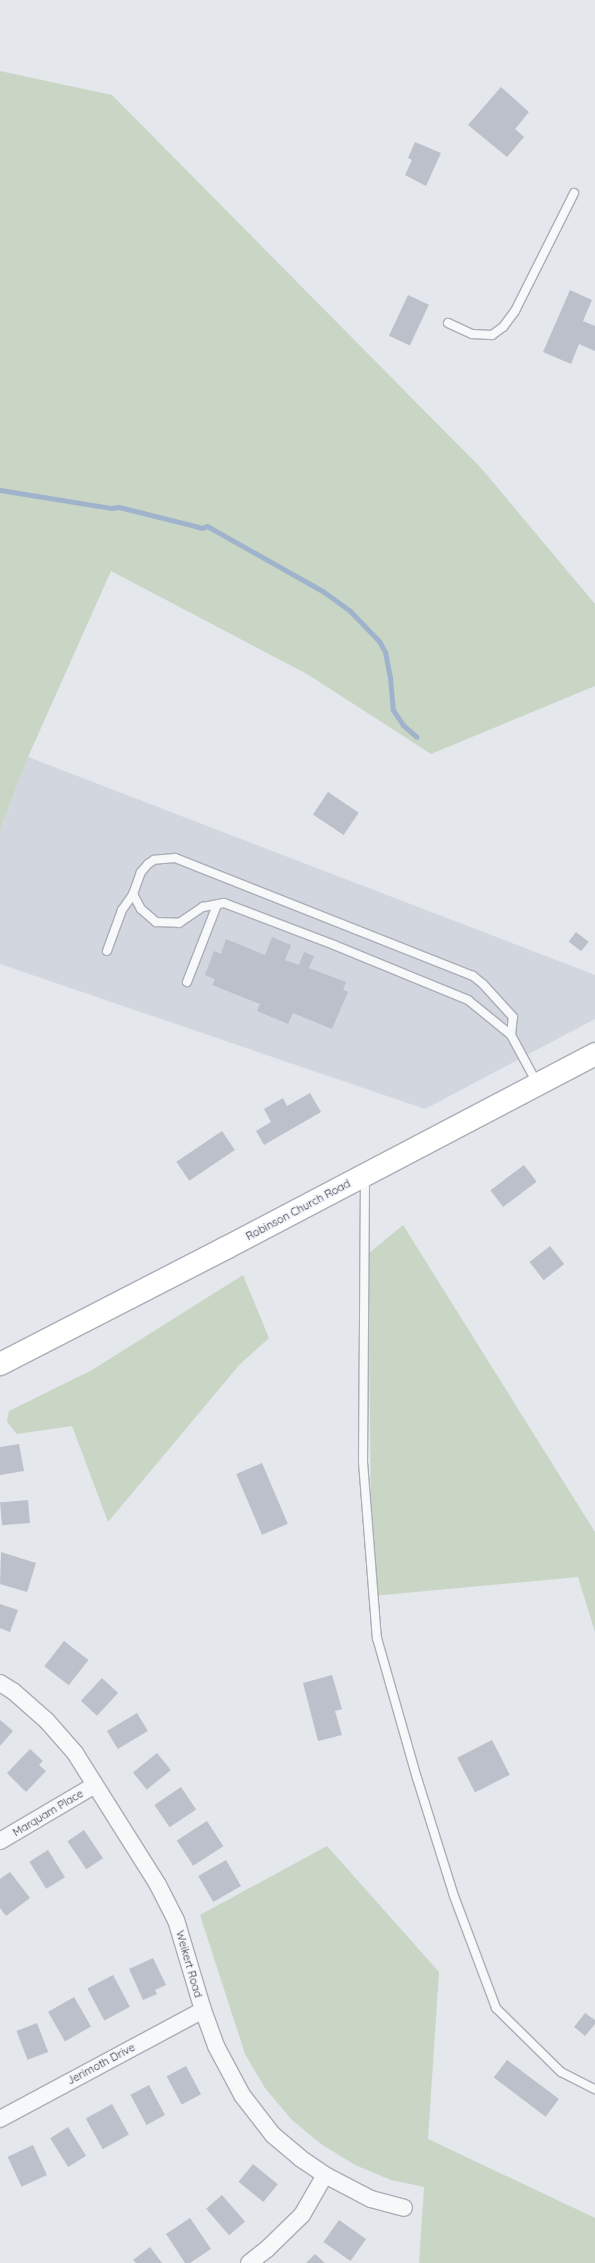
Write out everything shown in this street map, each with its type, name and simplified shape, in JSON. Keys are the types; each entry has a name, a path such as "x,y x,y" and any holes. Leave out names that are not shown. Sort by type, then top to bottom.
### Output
{"street":[{"name":"Robinson Church Road","path":"0,1364 226,1248 364,1174 595,1054"},
{"name":"Weikert Road","path":"0,1683 13,1691 47,1721 75,1753 158,1885 176,1920 202,2010 216,2046 242,2095 273,2135 300,2158 325,2175 371,2199 404,2208"},
{"name":"Marquam Place","path":"0,1841 95,1785"},
{"name":"Jerimoth Drive","path":"0,2119 202,2010"},
{"path":"249,2263 267,2249 302,2215 325,2175"}],"lane":[{"path":"448,323 472,334 492,335 503,327 515,310 574,193"},
{"path":"107,951 122,910 133,894 141,872 148,864 163,858 175,858 473,976 483,984 513,1018 511,1035"},
{"path":"133,894 140,910 156,922 163,924 179,923 203,906 224,903 458,995 487,1015 511,1035 537,1084"},
{"path":"187,982 217,904"},
{"path":"364,1174 363,1462 377,1638 417,1778 451,1889 496,2008 561,2072 595,2089"}],"shaded area":[{"path":"28,757 595,975 595,1019 425,1109 0,964 0,830"}],"green space":[{"path":"0,71 112,95 481,468 595,604 595,686 431,754 307,674 111,571 28,757 0,830"},
{"path":"403,1225 595,1532 595,1632 578,1577 372,1596 368,1254"},
{"path":"243,1275 269,1338 240,1364 108,1522 72,1426 17,1434 7,1422 9,1411 92,1370"},
{"path":"327,1846 439,1972 428,2139 595,2218 595,2263 419,2263 424,2187 391,2180 355,2165 321,2144 291,2119 265,2088 245,2054 200,1915"}],"building":[{"path":"501,87 529,112 515,129 524,137 507,157 468,125"},
{"path":"415,142 441,153 426,186 405,175 412,160 408,158"},
{"path":"570,290 592,300 583,321 595,326 595,351 579,344 571,364 543,352"},
{"path":"408,295 429,305 410,346 389,336"},
{"path":"328,792 359,813 344,835 313,814"},
{"path":"576,932 589,942 581,951 569,941"},
{"path":"272,937 291,945 285,960 299,965 304,952 314,956 309,968 346,982 343,990 348,992 332,1029 293,1013 288,1024 257,1011 260,1004 212,985 215,979 205,975 214,951 221,954 226,939 265,955"},
{"path":"310,1093 321,1112 264,1145 256,1131 271,1122 264,1109 283,1098 287,1106"},
{"path":"222,1131 235,1150 189,1181 176,1162"},
{"path":"524,1165 537,1182 503,1207 490,1190"},
{"path":"550,1246 564,1264 544,1280 530,1262"},
{"path":"19,1444 24,1471 0,1475 0,1447"},
{"path":"262,1463 288,1524 262,1535 236,1474"},
{"path":"28,1500 30,1523 2,1525 0,1502"},
{"path":"1,1552 36,1563 27,1592 0,1584"},
{"path":"0,1604 18,1610 10,1632 0,1628"},
{"path":"64,1641 88,1660 69,1685 44,1666"},
{"path":"332,1675 342,1709 335,1711 342,1735 318,1741 303,1683"},
{"path":"102,1678 118,1693 97,1716 81,1701"},
{"path":"137,1713 148,1731 118,1749 107,1731"},
{"path":"0,1720 13,1731 0,1746"},
{"path":"492,1740 510,1775 475,1792 457,1758"},
{"path":"30,1749 43,1761 39,1765 46,1771 26,1792 7,1773"},
{"path":"157,1753 171,1770 147,1790 133,1773"},
{"path":"181,1787 196,1809 170,1827 154,1805"},
{"path":"207,1821 223,1846 193,1866 177,1841"},
{"path":"84,1830 103,1858 86,1869 67,1841"},
{"path":"48,1850 65,1877 46,1889 29,1862"},
{"path":"226,1860 241,1886 213,1902 198,1876"},
{"path":"10,1872 30,1898 6,1916 0,1908 0,1879"},
{"path":"153,1958 166,1985 155,1990 157,1994 143,2000 129,1969"},
{"path":"113,1975 130,2007 104,2020 87,1989"},
{"path":"74,1997 91,2026 65,2041 48,2012"},
{"path":"585,2013 595,2020 595,2024 585,2036 574,2027"},
{"path":"37,2023 48,2052 28,2060 16,2031"},
{"path":"507,2060 559,2099 546,2117 494,2078"},
{"path":"186,2066 201,2094 182,2105 167,2076"},
{"path":"149,2085 165,2115 146,2125 130,2095"},
{"path":"112,2104 129,2135 103,2149 86,2119"},
{"path":"68,2127 86,2156 68,2167 50,2138"},
{"path":"33,2145 47,2175 22,2187 8,2157"},
{"path":"253,2164 278,2184 263,2202 239,2182"},
{"path":"222,2195 245,2221 229,2235 206,2209"},
{"path":"190,2218 211,2249 190,2263 185,2263 166,2234"},
{"path":"339,2220 366,2239 351,2261 324,2242"},
{"path":"150,2247 162,2263 136,2263 133,2260"},
{"path":"315,2254 325,2263 306,2263"}],"waterway":[{"path":"0,490 111,508 119,507 202,528 207,526 324,592 350,611 379,641 385,652 390,677 393,710 403,725 417,737"}]}
